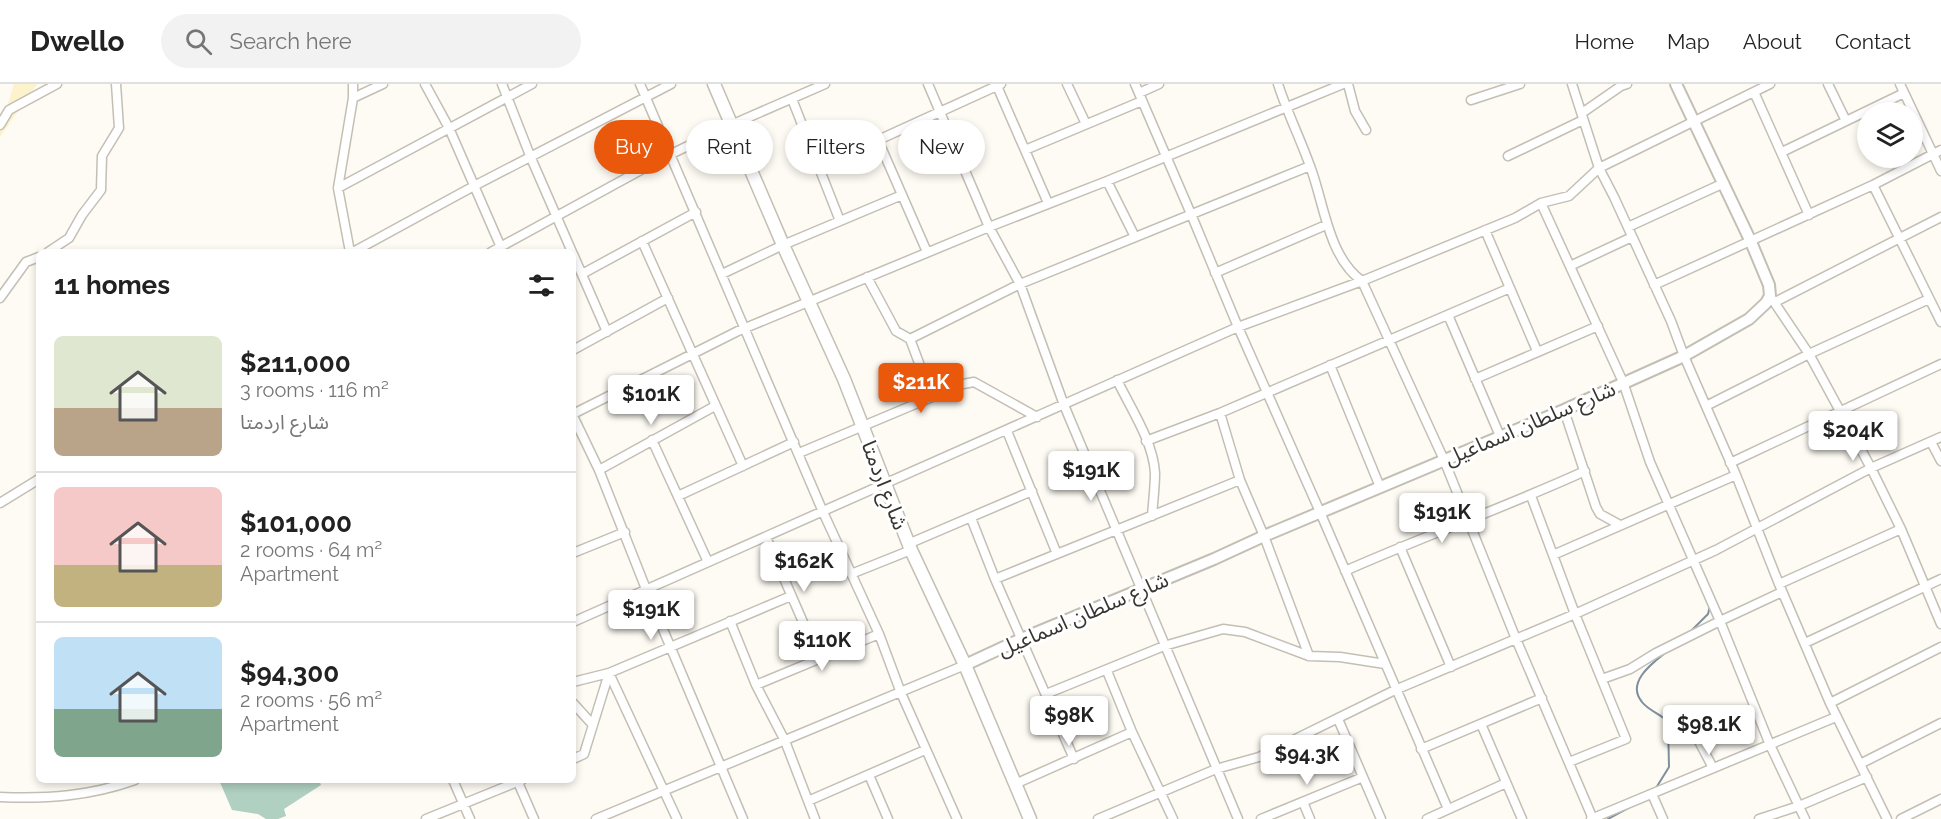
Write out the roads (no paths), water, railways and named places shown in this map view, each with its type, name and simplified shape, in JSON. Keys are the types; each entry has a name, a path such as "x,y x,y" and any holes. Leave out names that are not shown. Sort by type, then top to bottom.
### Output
{"main road":[{"name":"شارع اردمتا","path":"714,84 729,120"},
{"name":"شارع اردمتا","path":"752,174 810,301 862,425 909,547 965,665 1030,819"}],"street":[{"path":"0,126 9,110 57,84"},
{"path":"52,249 69,238 101,190 102,156 119,128 116,84"},
{"path":"351,249 338,188 354,84"},
{"path":"353,98 383,84"},
{"path":"425,84 449,128 502,249 556,216 636,174"},
{"path":"502,84 570,249"},
{"path":"338,188 532,84"},
{"path":"640,84 656,120"},
{"path":"358,249 671,84"},
{"path":"743,120 825,84"},
{"path":"928,84 989,226 1020,284 1064,405 1238,819"},
{"path":"1067,84 1086,124"},
{"path":"1135,84 1448,809"},
{"path":"1025,150 1086,124 1140,97 1159,84"},
{"path":"1278,84 1322,201 1326,225 1352,274 1362,281 1444,460 1592,819 1836,717"},
{"path":"576,413 692,353 746,328 989,226 1107,181 1343,84"},
{"path":"1348,84 1354,111 1366,130"},
{"path":"1472,100 1520,84"},
{"path":"1572,84 1599,168 1654,285 1736,475 1780,588 1836,717 1887,819"},
{"path":"1508,156 1582,116 1627,84"},
{"path":"1676,84 1751,242 1769,285 1772,299 1809,354 1871,468 1901,529 1941,624"},
{"path":"576,621 1238,327 1362,281 1515,218 1541,203 1569,196 1599,168 1770,84"},
{"path":"1828,84 1846,121"},
{"path":"1900,84 1937,152 1941,171"},
{"path":"886,136 999,85 1048,203"},
{"path":"1754,92 1809,214"},
{"path":"1782,152 1904,93"},
{"path":"792,99 800,120"},
{"path":"1654,285 1873,185 1937,152"},
{"path":"886,158 927,252"},
{"path":"674,161 957,819"},
{"path":"910,339 1020,284 1310,166"},
{"path":"822,174 840,221"},
{"path":"1107,181 1136,237"},
{"path":"1628,227 1724,183"},
{"path":"1873,185 1941,322"},
{"path":"722,274 783,245 902,195"},
{"path":"1541,203 1623,382 1650,462 1720,621 1770,745 1805,819"},
{"path":"582,274 696,212"},
{"path":"1772,299 1941,217"},
{"path":"1215,273 1326,225"},
{"path":"1485,230 1537,351"},
{"path":"1570,266 1632,237"},
{"path":"642,241 743,466"},
{"path":"0,298 26,262 36,258"},
{"path":"576,261 607,332"},
{"path":"867,277 896,331 910,339 922,371 928,397"},
{"path":"1146,441 1220,413 1510,288"},
{"path":"576,348 668,298"},
{"name":"شارع سلطان اسماعيل","path":"965,665 1021,639 1564,410 1684,356 1749,319 1772,299"},
{"path":"1706,406 1809,354 1929,299"},
{"path":"1448,315 1500,436"},
{"path":"1475,379 1598,326"},
{"path":"1730,462 1941,364"},
{"path":"1330,365 1380,487"},
{"path":"1117,380 1146,441 1155,474 1152,516"},
{"path":"798,453 928,397 974,382 1037,417"},
{"path":"599,470 715,405"},
{"path":"1564,410 1593,500 1600,514 1620,525"},
{"path":"1220,413 1240,480 1264,536 1309,656"},
{"path":"576,421 599,470 670,648 743,819"},
{"path":"1007,430 1057,554"},
{"path":"1098,819 1216,769 1259,757 1395,690 1575,614 1731,543 1871,468 1941,437"},
{"path":"652,440 708,562"},
{"path":"678,496 794,442"},
{"path":"1931,442 1941,461"},
{"path":"1345,571 1531,496 1585,471"},
{"path":"1553,555 1736,475"},
{"path":"995,579 1240,480"},
{"path":"0,503 36,481"},
{"path":"851,574 1032,491"},
{"path":"1531,496 1575,614 1626,739 1569,762"},
{"path":"971,518 995,579 1074,759"},
{"path":"1602,679 1630,669 1780,588 1901,529"},
{"path":"576,552 625,532"},
{"path":"766,537 819,659"},
{"path":"1400,547 1452,667"},
{"path":"1805,643 1941,579"},
{"path":"576,681 609,673 791,596"},
{"path":"730,621 756,685 785,741 815,819"},
{"path":"1046,694 1164,646 1223,629 1234,629 1309,656 1340,657 1385,664"},
{"path":"756,685 879,634"},
{"path":"1830,703 1941,647"},
{"path":"596,819 965,665"},
{"path":"1107,670 1132,732 1173,819"},
{"path":"576,758 584,754 609,673"},
{"path":"609,673 677,819"},
{"path":"1421,748 1542,698"},
{"path":"576,706 593,725"},
{"path":"1680,716 1692,728 1713,768"},
{"path":"1338,719 1381,819"},
{"path":"1860,764 1941,723"},
{"path":"1481,724 1522,819"},
{"path":"1015,783 1132,732"},
{"path":"808,801 926,750"},
{"path":"869,775 888,819"},
{"path":"1261,819 1363,777"},
{"path":"1760,819 1799,806 1867,777"},
{"path":"0,797 81,795 126,783"},
{"path":"454,783 470,819"},
{"path":"426,819 514,783"},
{"path":"520,783 534,819"},
{"path":"1427,819 1506,783"},
{"path":"1652,794 1663,819"},
{"path":"1901,819 1941,799"},
{"path":"1303,802 1310,819"}],"waterway":[{"path":"1690,632 1708,614 1710,606"},
{"path":"1656,788 1669,767 1668,722 1642,702 1637,688 1642,674 1665,653"},
{"path":"1608,819 1630,807"}]}
